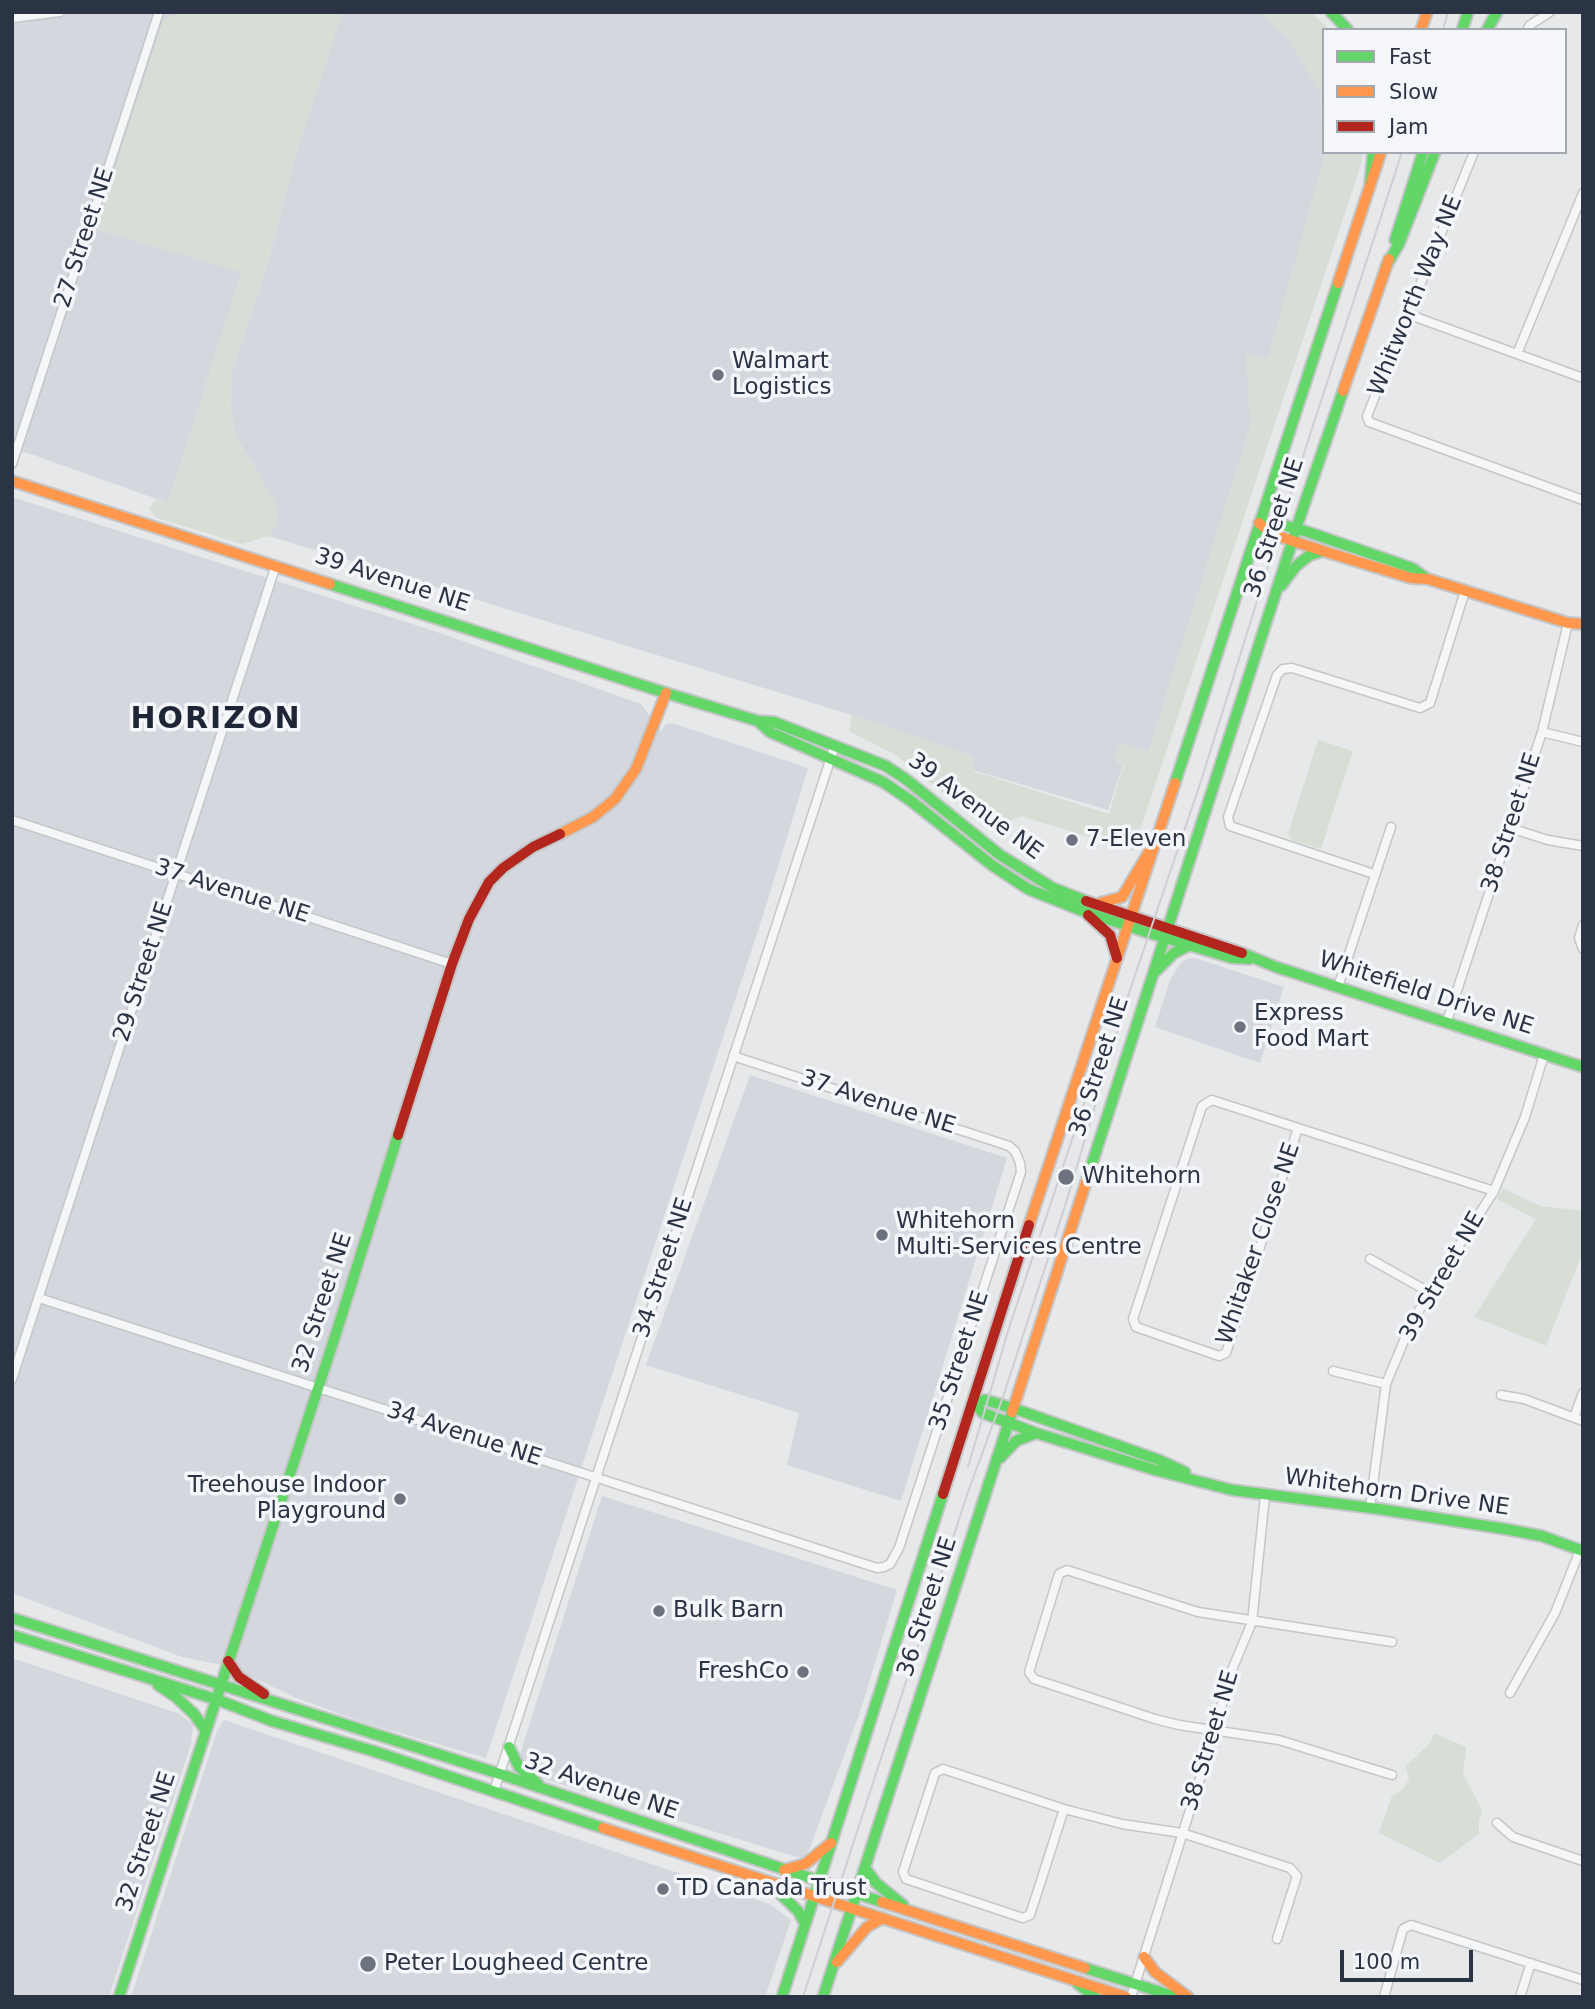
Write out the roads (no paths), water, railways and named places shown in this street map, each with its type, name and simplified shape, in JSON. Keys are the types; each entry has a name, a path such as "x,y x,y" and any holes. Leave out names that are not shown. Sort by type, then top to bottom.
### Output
{"main road":[{"path":"1331,12 1346,28"},
{"path":"1488,28 1497,12"},
{"path":"1370,184 1373,154"},
{"name":"36 Street NE","path":"782,1997 1063,1119 1131,920 1380,154"},
{"name":"36 Street NE","path":"823,1997 1292,540 1422,154"},
{"path":"1386,266 1399,244 1434,154"},
{"name":"39 Avenue NE","path":"12,481 666,693 758,721 774,722 835,745 886,766 985,844 1052,888 1166,932"},
{"path":"1259,523 1276,523 1296,529 1412,568 1428,579"},
{"path":"1259,523 1272,534 1323,551 1411,578 1428,579 1567,623 1583,624"},
{"path":"1275,596 1296,566 1310,555 1323,551"},
{"name":"32 Street NE","path":"119,1997 218,1700 223,1675 340,1321 452,964 477,902 489,882 503,868 533,847 593,817 615,799 636,769 666,693"},
{"name":"39 Avenue NE","path":"758,721 770,732 883,782 912,801 993,866 1028,889 1083,911 1131,920"},
{"path":"1096,903 1122,897 1142,861 1155,845"},
{"path":"1083,911 1110,935 1117,961"},
{"name":"Whitefield Drive NE","path":"1166,932 1190,945 1233,958 1255,960"},
{"name":"Whitefield Drive NE","path":"1166,932 1236,950 1255,960 1447,1021 1583,1068"},
{"path":"1152,975 1174,953 1190,945"},
{"name":"Whitehorn Drive NE","path":"973,1402 986,1400 1014,1409 1159,1460 1205,1481"},
{"name":"Whitehorn Drive NE","path":"973,1402 983,1413 1037,1433 1155,1470 1232,1490 1505,1529 1542,1536 1581,1551"},
{"path":"998,1460 1016,1441 1037,1433"},
{"name":"32 Avenue NE","path":"12,1618 500,1774 784,1870 1177,1997"},
{"name":"32 Avenue NE","path":"12,1635 1128,1997"},
{"path":"228,1661 239,1677 275,1702"},
{"path":"146,1677 176,1697 194,1714 206,1731"},
{"path":"509,1747 519,1767 531,1780 549,1791"},
{"path":"784,1870 805,1864 831,1843"},
{"path":"865,1868 876,1883 911,1911"},
{"path":"767,1881 798,1911 805,1924"},
{"path":"833,1967 867,1927 883,1918"},
{"path":"1144,1957 1155,1972 1188,1997"},
{"path":"1070,1978 1095,1997"}],"street":[{"path":"12,18 60,12"},
{"name":"27 Street NE","path":"12,464 159,12"},
{"path":"1528,28 1550,12"},
{"name":"Whitworth Way NE","path":"1473,154 1367,416 1368,422 1583,500"},
{"path":"1517,354 1578,217 1583,193"},
{"path":"1409,316 1583,378"},
{"name":"29 Street NE","path":"12,1379 276,565"},
{"path":"1374,874 1230,826 1228,817 1277,675 1283,669 1292,668 1420,708 1430,703 1465,591"},
{"name":"38 Street NE","path":"1447,1021 1542,732 1567,623"},
{"path":"1542,732 1583,741"},
{"name":"34 Street NE","path":"494,1791 835,745"},
{"name":"37 Avenue NE","path":"12,820 452,964"},
{"path":"1338,988 1391,827"},
{"path":"1510,828 1548,840 1583,846"},
{"path":"1583,925 1579,938 1583,949"},
{"name":"39 Street NE","path":"1370,1508 1386,1384 1408,1331 1429,1292 1494,1191 1525,1117 1544,1055"},
{"name":"37 Avenue NE","path":"733,1056 1009,1146 1018,1157"},
{"name":"Whitaker Close NE","path":"1298,1128 1226,1353 1219,1356 1136,1327 1133,1318 1202,1106 1212,1100 1494,1191"},
{"name":"35 Street NE","path":"890,1564 899,1548 1021,1172 1018,1157"},
{"path":"1370,1259 1429,1292"},
{"name":"34 Avenue NE","path":"39,1298 877,1568 890,1564"},
{"path":"1333,1371 1386,1384"},
{"path":"1574,1417 1583,1392"},
{"path":"1501,1395 1524,1399 1583,1421"},
{"name":"38 Street NE","path":"1128,1997 1144,1957 1230,1677 1252,1622 1265,1496"},
{"path":"1510,1693 1555,1613 1581,1551"},
{"path":"1392,1642 1198,1612 1067,1570 1059,1574 1029,1672 1034,1679 1155,1719 1279,1740 1392,1775"},
{"path":"1065,1809 1030,1915 1023,1918 906,1880 903,1872 935,1773 943,1769 1065,1809 1122,1824 1182,1833 1290,1868 1297,1877 1277,1939"},
{"path":"1497,1823 1513,1837 1583,1861"},
{"path":"1384,1997 1404,1929 1411,1925 1583,1980"},
{"path":"1520,1997 1531,1963"}],"tram line":[{"path":"1444,28 1448,12"},
{"path":"803,1997 968,1492 1004,1394 1065,1206 1128,996 1201,781 1401,154"},
{"path":"968,1467 1009,1328 1105,1041"}],"place":[{"name":"Walmart Logistics","path":"718,375"},
{"name":"7-Eleven","path":"1072,840"},
{"name":"Express Food Mart","path":"1240,1027"},
{"name":"Whitehorn","path":"1066,1177"},
{"name":"Whitehorn Multi-Services Centre","path":"882,1235"},
{"name":"Treehouse Indoor Playground","path":"400,1499"},
{"name":"Bulk Barn","path":"659,1611"},
{"name":"FreshCo","path":"803,1672"},
{"name":"TD Canada Trust","path":"663,1889"},
{"name":"Peter Lougheed Centre","path":"368,1964"}],"district":[{"name":"HORIZON","path":"216,720"}]}
